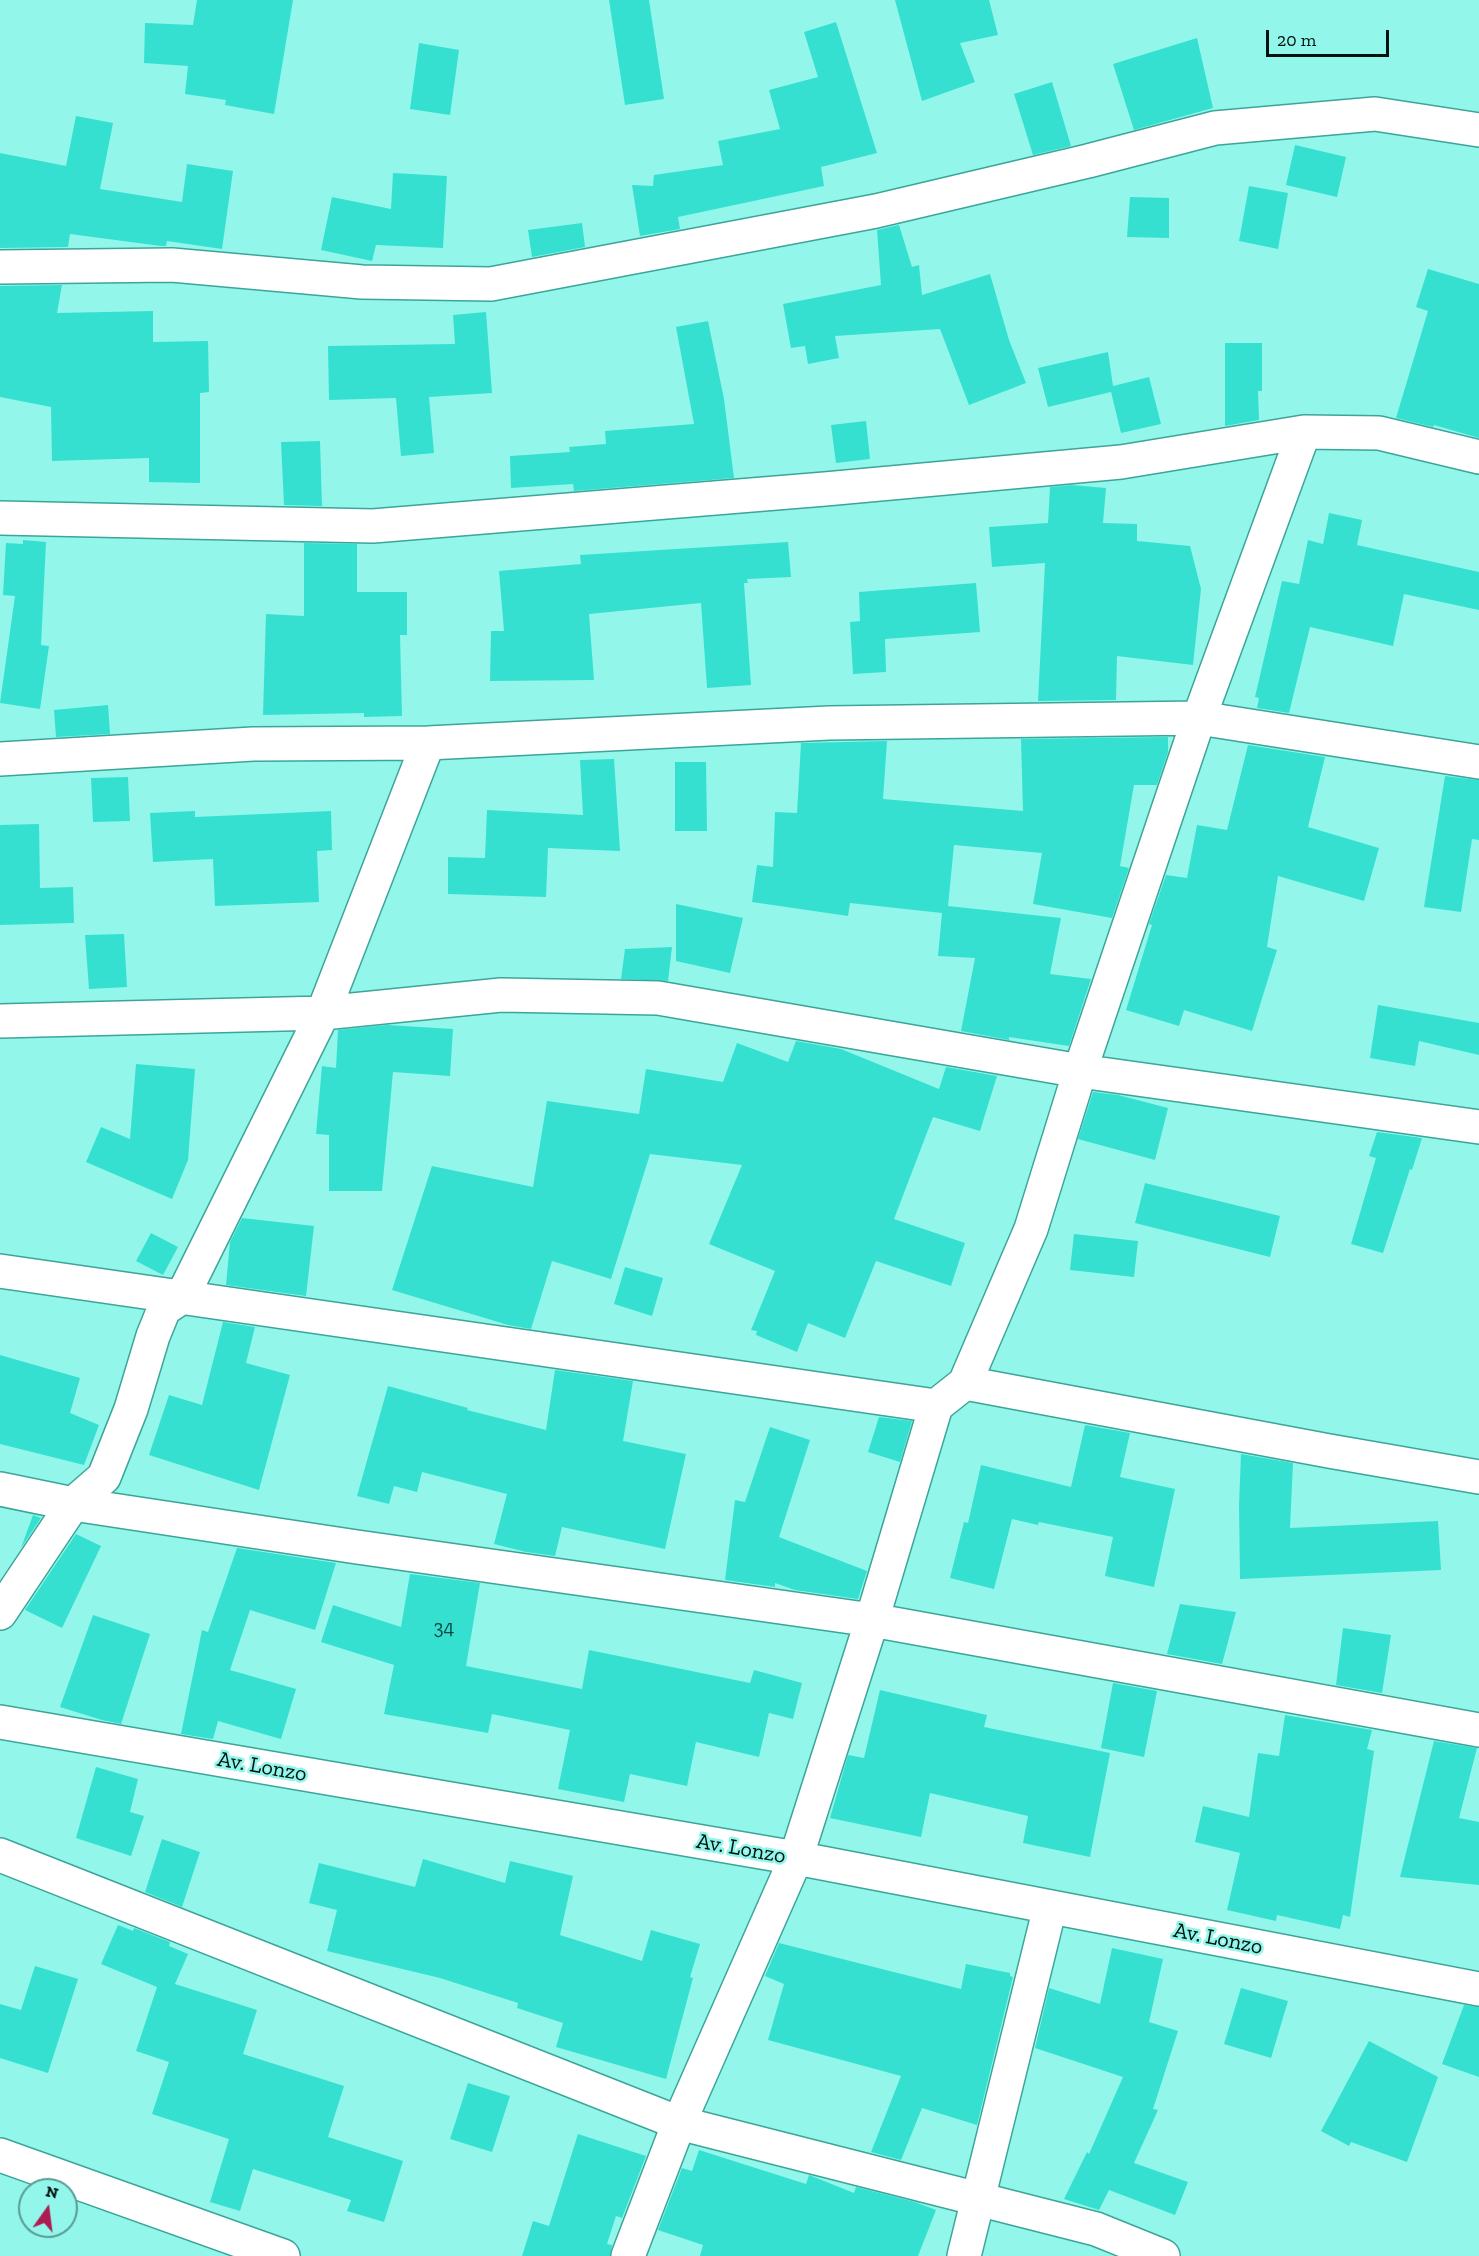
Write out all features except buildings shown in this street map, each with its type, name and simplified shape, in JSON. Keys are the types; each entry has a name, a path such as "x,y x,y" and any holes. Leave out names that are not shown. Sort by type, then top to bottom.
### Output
{"street":[{"path":"0,267 172,265 362,282 490,284 876,211 1088,161 1215,128 1375,114 1479,130"},
{"path":"628,2256 680,2123 796,1858 872,1620 936,1406 965,1383 1031,1228 1080,1071 1199,718 1304,432"},
{"path":"0,519 373,526 1121,462 1304,432 1379,433 1479,457"},
{"path":"0,759 253,744 428,743 829,723 1199,718 1479,762"},
{"path":"0,1613 73,1504 104,1477 131,1409 153,1336 164,1309 182,1297 323,1013 428,743"},
{"path":"0,1021 323,1013 501,994 658,998 1080,1071 1479,1127"},
{"path":"0,1271 936,1406"},
{"path":"965,1383 1479,1477"},
{"path":"0,1489 73,1504 357,1547 872,1620 1479,1730"},
{"name":"Av. Lonzo","path":"0,1722 796,1858 1479,1989"},
{"path":"0,1855 680,2123 1096,2229 1163,2256"},
{"path":"964,2256 1050,1907"},
{"path":"0,2155 283,2256"}]}
